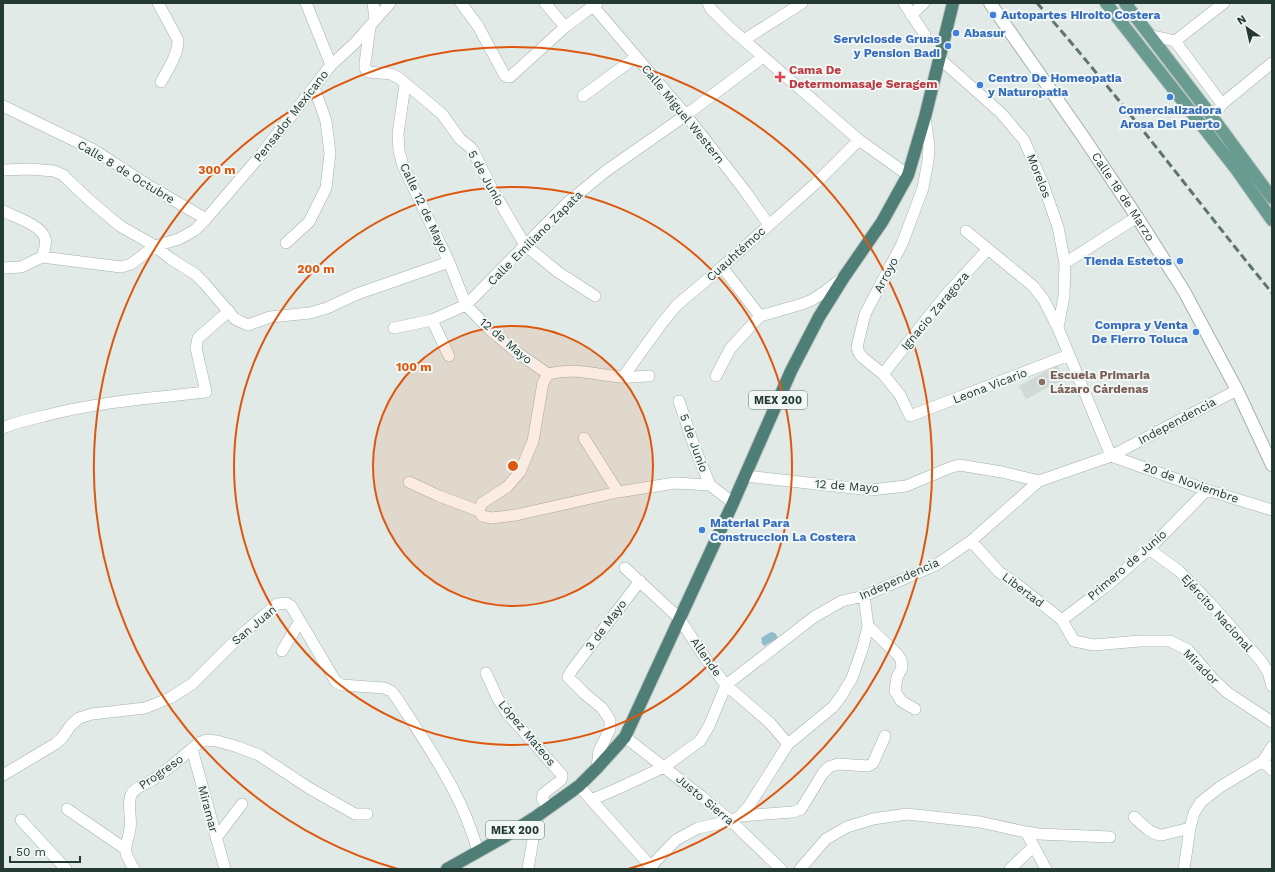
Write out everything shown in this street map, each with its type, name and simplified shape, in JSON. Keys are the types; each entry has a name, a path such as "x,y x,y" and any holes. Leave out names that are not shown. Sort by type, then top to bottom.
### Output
{"highway":[{"name":"MEX 200","path":"447,869 548,809 579,786 625,737 733,503 791,371 819,317 844,276 882,222 908,175 925,117 953,3"}],"main road":[{"path":"1106,3 1236,169 1272,220"},
{"path":"1125,3 1272,198"}],"street":[{"path":"158,3 178,40 178,45 172,63 160,82"},
{"path":"306,3 331,65"},
{"path":"372,3 373,23"},
{"name":"Pensador Mexicano","path":"154,246 179,239 195,230 206,219 259,157 331,65 355,43 390,3"},
{"path":"461,3 478,26 505,76 510,77 565,27 595,5"},
{"path":"545,3 565,27"},
{"path":"708,3 729,27 859,140 908,175"},
{"path":"744,40 802,3"},
{"path":"904,3 925,36"},
{"path":"911,15 924,3"},
{"name":"Calle 18 de Marzo","path":"990,3 1084,138 1184,291 1237,390 1272,465"},
{"path":"1174,41 1224,3"},
{"name":"Calle Miguel Western","path":"595,5 686,115 745,191 769,225"},
{"name":"5 de Junio","path":"373,23 367,47 365,68 368,72 392,74 399,78 442,114 460,139 474,152 492,189 525,245 558,272 595,296"},
{"path":"1149,35 1174,41 1222,104"},
{"path":"583,96 636,56"},
{"name":"Calle Emiliano Zapata","path":"394,328 432,320 466,305 473,300 566,204 586,187 763,57"},
{"name":"Morelos","path":"939,58 1001,112 1024,140 1043,184 1058,227 1065,263 1064,296 1058,328"},
{"path":"1213,118 1222,104 1272,63"},
{"name":"Calle 12 de Mayo","path":"406,85 398,134 399,151 403,166 449,262 466,305"},
{"path":"286,243 309,222 326,188 330,153 326,121 314,87"},
{"name":"Calle 8 de Octubre","path":"3,106 94,150 151,187 206,219"},
{"name":"Arroyo","path":"910,416 900,395 883,374 862,357 857,347 865,314 902,244 923,188 929,147 925,117"},
{"name":"Cuauhtémoc","path":"623,377 662,322 677,305 815,184 859,140"},
{"path":"3,170 30,169 54,171 63,175 88,199 120,226 154,246 195,274 204,282 236,320 248,325 270,317 310,312 327,308 357,294 449,262"},
{"path":"3,211 39,228 45,238 45,248 42,257"},
{"path":"1065,263 1137,217"},
{"path":"966,231 1033,286 1044,300 1058,328 1111,456"},
{"path":"3,268 21,268 42,257 121,267 132,264 154,246"},
{"name":"Ignacio Zaragoza","path":"883,374 945,296 988,250"},
{"path":"722,267 760,316"},
{"path":"716,376 730,350 760,316 812,300 844,276"},
{"name":"12 de Mayo","path":"466,305 490,330 515,351 548,374"},
{"path":"3,428 14,423 74,408 206,392 196,348 198,338 228,311"},
{"path":"432,320 449,356"},
{"name":"Leona Vicario","path":"910,416 1069,355"},
{"path":"479,511 482,503 507,487 520,472 533,441 543,383 548,374 560,371 575,370 623,377 649,376"},
{"name":"Independencia","path":"591,800 664,767 700,740 709,726 726,685 814,617 842,601 864,596 936,565 971,541 1039,481 1111,456 1237,390"},
{"name":"5 de Junio","path":"679,401 694,446 710,485"},
{"path":"584,438 618,492"},
{"name":"20 de Noviembre","path":"1111,456 1207,490 1272,510"},
{"name":"12 de Mayo","path":"745,476 871,490 906,486 948,468 959,465 1002,472 1039,481"},
{"path":"408,482 439,496 479,511 482,516 492,518 516,515 618,492 675,483 710,485 733,503"},
{"name":"Primero de Junio","path":"1062,620 1104,588 1149,549 1207,490"},
{"name":"Libertad","path":"971,541 999,572 1018,584 1062,620 1074,641"},
{"name":"Ejército Nacional","path":"1149,549 1179,571 1209,602 1261,661 1268,672 1272,686"},
{"name":"Allende","path":"625,568 679,618 705,658 726,685 770,723 788,744"},
{"name":"3 de Mayo","path":"597,768 599,751 610,729 610,720 602,708 568,677 640,581"},
{"path":"736,818 748,806 788,744 833,707 852,678 860,658 868,626 864,596"},
{"name":"San Juan","path":"3,775 55,744 79,718 92,714 145,708 170,698 192,684 239,636 277,604 286,603 291,606 336,682 342,686 384,688 391,691 396,697 441,767 455,792 468,820 478,851"},
{"path":"282,651 300,621"},
{"path":"868,626 898,655 901,660 902,668 897,678 895,691 901,701 915,709"},
{"name":"Mirador","path":"1074,641 1094,645 1140,641 1170,641 1188,650 1214,680 1228,693 1272,722"},
{"name":"López Mateos","path":"486,673 498,699 507,713 562,775 561,780 543,794 542,798 548,809"},
{"path":"579,786 651,868 676,840 698,828 736,818 793,812 801,809 823,773 829,767 838,764 868,766 873,763 886,736"},
{"name":"Justo Sierra","path":"625,737 664,767 736,818 781,869"},
{"name":"Progreso","path":"124,848 130,828 131,794 160,775 199,743 206,740 217,741 238,747 258,755 309,788 355,814 367,814"},
{"path":"1184,869 1190,828 1194,813 1201,802 1220,787 1263,761 1272,747"},
{"name":"Miramar","path":"192,749 225,869"},
{"path":"1263,761 1272,770"},
{"path":"216,838 242,804"},
{"path":"67,809 124,848 127,859 134,869"},
{"path":"800,869 826,839 848,827 873,819 907,814 980,822 1039,834 1110,837"},
{"path":"528,869 537,816"},
{"path":"1134,817 1151,832 1157,835 1190,828"},
{"path":"21,820 66,869"},
{"path":"1026,832 1046,869"},
{"path":"1010,869 1033,847"}],"shaded area":[{"name":"Escuela Primaria Lázaro Cárdenas","path":"1057,365 1065,379 1026,399 1019,386"}],"water":[{"path":"771,632 775,633 778,638 764,646 761,642 761,638"}],"railway":[{"path":"1037,3 1127,110 1272,293"}],"place":[{"name":"Autopartes Hiroito Costera","path":"993,15"},
{"name":"Abasur","path":"956,33"},
{"name":"Serviciosde Gruas y Pension Badi","path":"948,46"},
{"name":"Cama De Determomasaje Seragem","path":"780,77"},
{"name":"Centro De Homeopatia y Naturopatia","path":"980,85"},
{"name":"Comercializadora Arosa Del Puerto","path":"1170,97"},
{"name":"Tienda Estetos","path":"1180,261"},
{"name":"Compra y Venta De Fierro Toluca","path":"1196,332"},
{"name":"Escuela Primaria Lázaro Cárdenas","path":"1042,382"},
{"name":"Material Para Construccion La Costera","path":"702,530"}]}
